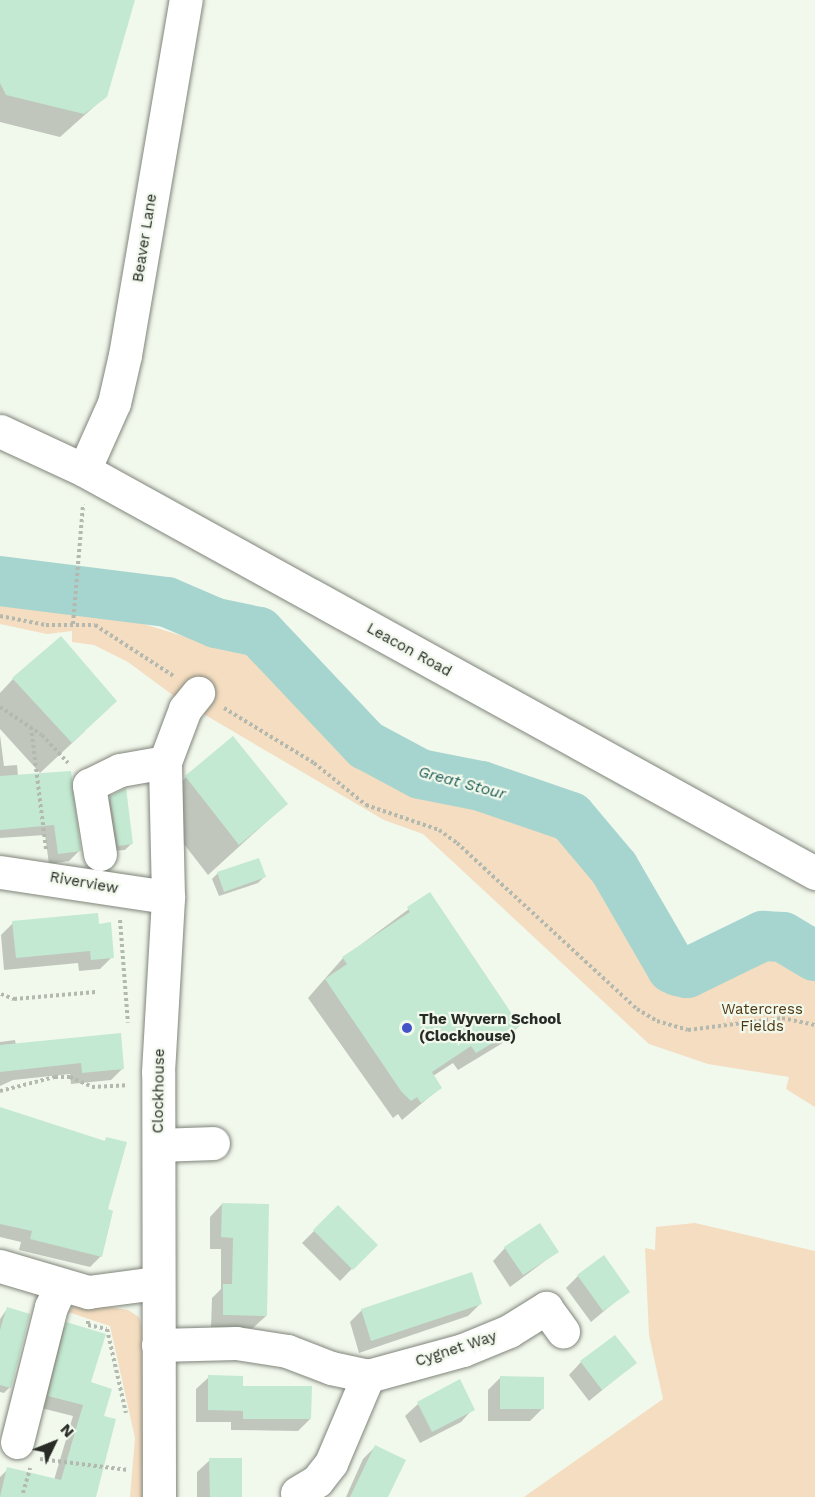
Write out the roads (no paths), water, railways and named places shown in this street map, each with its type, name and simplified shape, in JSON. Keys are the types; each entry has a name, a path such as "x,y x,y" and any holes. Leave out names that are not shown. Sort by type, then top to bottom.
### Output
{"street":[{"name":"Beaver Lane","path":"84,470 114,403 125,355 186,0"},
{"name":"Leacon Road","path":"0,431 84,470 815,873"},
{"name":"Clockhouse","path":"159,1497 158,1072 168,897 165,762 185,709 198,693"},
{"path":"100,854 89,785 120,770 165,762"},
{"name":"Riverview","path":"0,872 50,876 168,897"},
{"path":"159,1145 213,1143"},
{"path":"0,1266 75,1289 157,1283"},
{"path":"25,1450 51,1307 75,1289"},
{"name":"Cygnet Way","path":"158,1345 236,1343 287,1351 331,1368 368,1376 463,1350 509,1331 546,1308 563,1331"},
{"path":"297,1494 317,1481 331,1463 368,1376"}],"waterway":[{"name":"Great Stour","path":"0,581 167,602 216,623 259,632 366,745 420,774 481,786 571,817 614,868 672,968 678,971 687,973 763,936 783,937 815,956"}],"place":[{"name":"The Wyvern School (Clockhouse)","path":"407,1028"}],"park label":[{"name":"Watercress Fields","path":"762,1018"}]}
